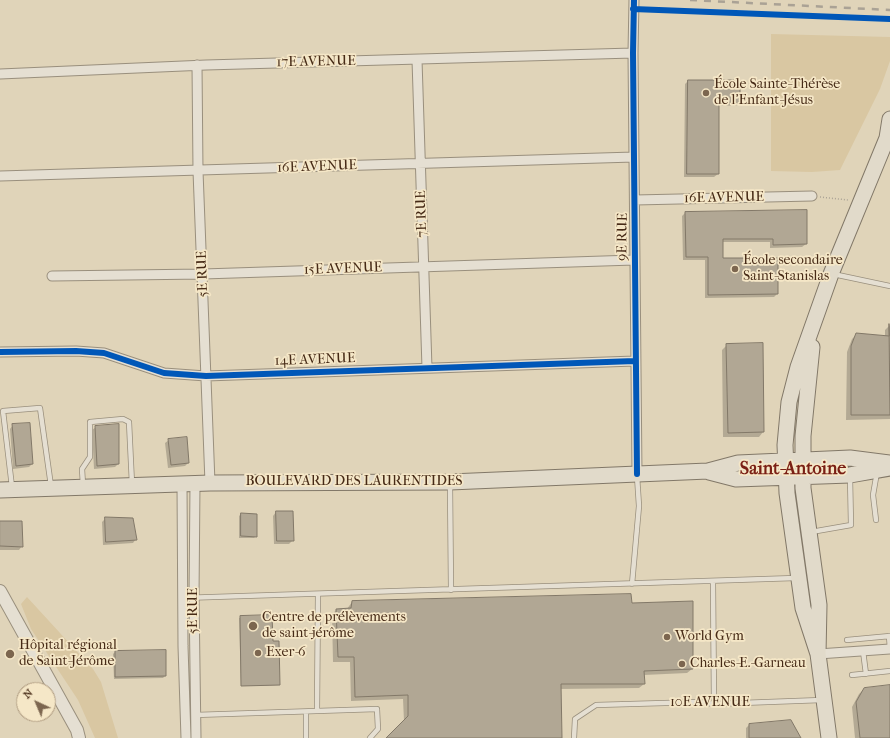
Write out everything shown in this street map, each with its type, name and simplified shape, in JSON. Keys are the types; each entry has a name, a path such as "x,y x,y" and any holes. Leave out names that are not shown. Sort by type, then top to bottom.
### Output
{"main road":[{"path":"818,654 803,608 785,477 786,428 792,386 832,274 888,136 890,119"},
{"path":"816,316 807,396 803,476 819,604 818,654 829,738"},
{"name":"BOULEVARD DES LAURENTIDES","path":"4,489 132,485 450,482 708,471 738,463 850,458 883,465"},
{"name":"BOULEVARD DES LAURENTIDES","path":"708,471 736,479 850,475 883,465"}],"street":[{"name":"9E RUE","path":"634,0 634,260 637,474"},
{"name":"17E AVENUE","path":"0,74 198,65 633,53"},
{"name":"7E RUE","path":"417,60 427,368"},
{"name":"5E RUE","path":"186,738 182,598 196,484 206,376 198,171 198,65"},
{"name":"16E AVENUE","path":"0,176 198,171 634,156"},
{"name":"16E AVENUE","path":"635,200 812,196"},
{"name":"15E AVENUE","path":"52,276 203,274 634,260"},
{"name":"14E AVENUE","path":"0,352 76,351 104,353 164,373 206,376 635,361"},
{"name":"5E RUE","path":"196,484 194,598 196,738"},
{"path":"0,590 77,730 79,738"},
{"path":"818,654 890,649"}],"lane":[{"path":"832,274 890,286"},
{"path":"4,489 3,411 40,408 51,488"},
{"path":"83,487 82,470 90,457 90,422 123,419 129,422 132,485"},
{"path":"876,520 873,495 877,479 883,465"},
{"path":"632,584 639,506 637,474"},
{"path":"809,532 850,525 848,488 850,475"},
{"path":"450,482 451,590"},
{"path":"182,598 799,578"},
{"path":"712,582 714,704"},
{"path":"317,711 318,594"},
{"path":"847,640 889,636 890,649"},
{"path":"863,651 866,674"},
{"path":"852,675 890,671"},
{"name":"10E AVENUE","path":"574,738 575,719 596,705 699,702 714,704 824,700"},
{"path":"185,716 377,709 378,729 370,738"},
{"path":"306,712 306,738"}],"path":[{"path":"812,196 861,201"}],"shaded area":[{"path":"771,34 890,37 890,61 880,89 840,170 812,172 771,171"},
{"path":"27,597 93,669 101,682 118,738 95,738 78,700 31,629 21,604"}],"building":[{"path":"688,80 740,80 740,103 719,102 719,174 687,174"},
{"path":"807,210 807,244 773,245 773,239 723,239 723,258 778,258 778,294 708,295 708,257 686,257 685,212"},
{"path":"889,324 890,415 851,415 851,346 856,333 889,336"},
{"path":"763,343 764,432 728,433 726,344"},
{"path":"30,423 33,464 16,466 12,424"},
{"path":"119,424 119,464 97,466 95,426"},
{"path":"187,437 189,463 171,465 168,439"},
{"path":"276,511 293,511 294,541 277,541"},
{"path":"241,513 257,514 257,537 241,536"},
{"path":"105,517 133,518 137,540 106,542"},
{"path":"0,521 22,521 23,547 0,546"},
{"path":"631,594 632,603 693,601 693,669 644,671 645,684 561,684 562,738 386,738 408,716 408,695 355,697 354,657 338,657 336,609 351,608 352,601"},
{"path":"272,615 273,641 279,641 280,685 241,686 240,616"},
{"path":"166,650 166,676 115,677 115,651"},
{"path":"890,685 890,738 860,738 856,702 864,688"},
{"path":"791,720 801,738 749,738 749,724"}],"railway":[{"path":"690,0 890,10"}],"cycle path":[{"path":"634,0 633,53 637,474"},
{"path":"633,9 890,19"},
{"path":"0,352 76,351 104,353 164,373 206,376 635,361"}],"place":[{"name":"École Sainte-Thérèse de l'Enfant-Jésus","path":"706,93"},
{"name":"École secondaire Saint-Stanislas","path":"735,269"},
{"name":"Centre de prélèvements de saint-jérôme","path":"253,626"},
{"name":"World Gym","path":"667,637"},
{"name":"Exer-6","path":"258,653"},
{"name":"Hôpital régional de Saint-Jérôme","path":"10,654"},
{"name":"Charles-E.-Garneau","path":"682,664"}],"district":[{"name":"Saint-Antoine","path":"793,470"}]}
